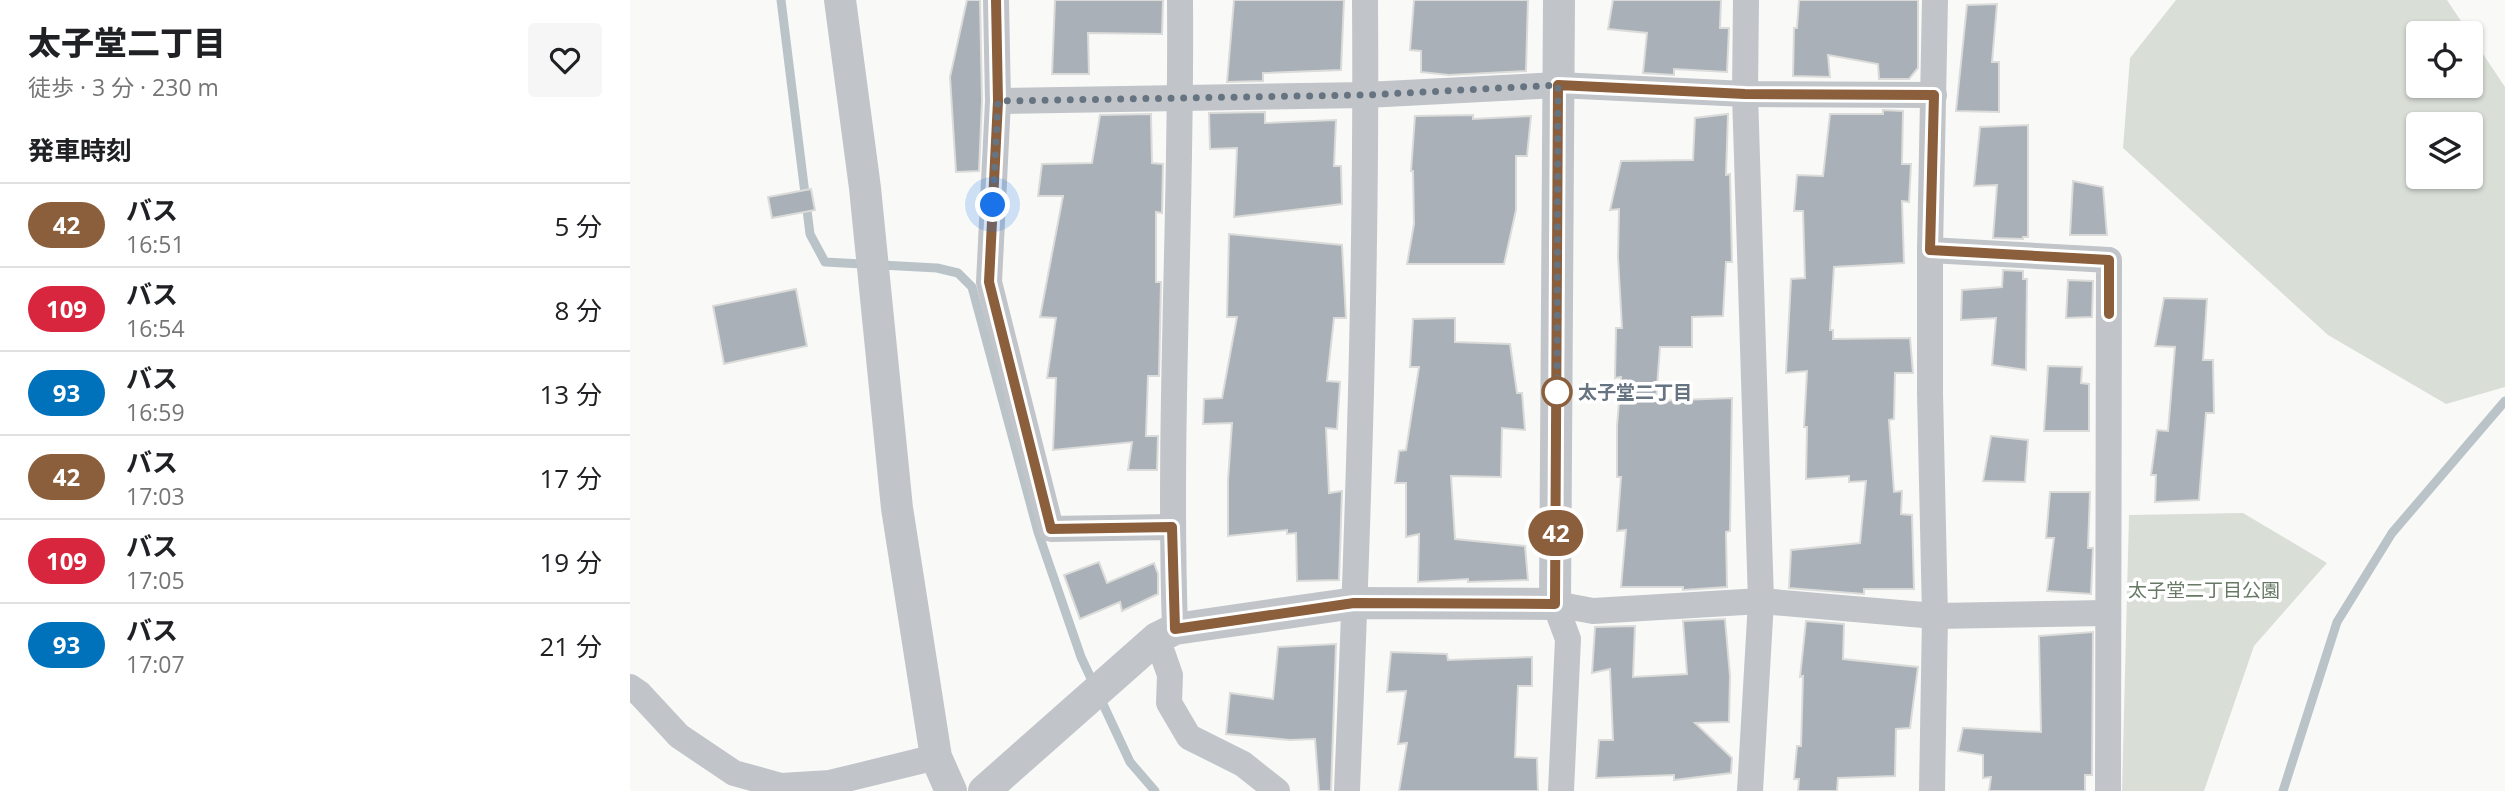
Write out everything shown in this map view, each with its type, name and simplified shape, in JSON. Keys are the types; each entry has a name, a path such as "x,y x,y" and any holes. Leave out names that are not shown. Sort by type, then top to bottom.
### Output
{"street":[{"path":"840,0 871,245 897,508 936,757 951,791"},
{"path":"996,0 998,101 989,282 1051,529 1172,527"},
{"path":"1180,0 1181,97 1172,527 1166,633 1170,675 1169,703 1189,737 1243,764 1277,791"},
{"path":"1347,791 1366,95 1365,0"},
{"path":"1559,0 1555,604 1568,639 1561,791"},
{"path":"1746,0 1745,94 1761,601 1750,791"},
{"path":"1931,791 1935,616 1930,250 1935,0"},
{"path":"998,101 1366,95 1558,85 1745,94 1934,95"},
{"path":"1930,250 2109,260 2108,791"},
{"path":"985,791 1166,633 1354,603 1555,604 1593,611 1761,601 1935,616 2108,613"},
{"path":"630,687 640,694 679,736 734,773 781,786 830,783 936,757"}],"green space":[{"path":"2176,0 2447,0 2461,21 2406,21 2406,98 2483,98 2483,54 2505,87 2505,387 2446,404 2328,335 2123,148 2130,58"},
{"name":"太子堂二丁目公園","path":"2243,513 2327,563 2254,646 2204,791 2122,791 2129,515"}],"building":[{"path":"967,0 980,0 982,101 979,171 956,172 950,77"},
{"path":"1055,0 1163,0 1162,34 1088,33 1089,74 1052,74"},
{"path":"1234,0 1344,0 1341,70 1263,73 1263,81 1227,82"},
{"path":"1414,0 1528,0 1526,71 1449,75 1421,72 1421,51 1410,50"},
{"path":"1613,0 1721,0 1720,28 1729,28 1727,72 1674,69 1674,75 1643,73 1647,33 1608,29"},
{"path":"1799,0 1918,0 1918,68 1909,79 1879,79 1878,64 1828,55 1830,77 1793,76 1794,28 1797,28"},
{"path":"1997,4 1992,62 1999,62 1999,112 1956,111 1967,5"},
{"path":"1883,110 1903,111 1902,164 1911,164 1909,202 1902,201 1904,263 1834,267 1830,330 1833,330 1833,339 1910,338 1913,373 1895,373 1894,419 1889,420 1894,492 1902,491 1901,514 1912,515 1914,589 1864,589 1864,594 1789,588 1791,550 1860,543 1866,481 1849,482 1849,476 1806,479 1807,427 1804,427 1807,371 1786,373 1791,279 1805,278 1803,211 1794,211 1797,175 1823,176 1830,114 1883,114"},
{"path":"1265,112 1265,123 1336,120 1334,166 1341,166 1342,204 1234,217 1237,148 1210,149 1209,113"},
{"path":"1151,114 1152,163 1163,164 1162,213 1156,212 1156,282 1161,282 1159,376 1148,376 1146,436 1158,436 1157,470 1128,470 1132,442 1053,450 1056,378 1047,378 1056,318 1040,317 1063,196 1038,196 1042,164 1092,163 1100,115"},
{"path":"1728,114 1726,175 1730,174 1732,262 1726,262 1723,316 1692,317 1692,347 1660,347 1656,401 1732,398 1730,531 1726,532 1727,587 1683,590 1683,587 1621,587 1626,530 1617,531 1621,477 1617,477 1617,426 1621,377 1615,378 1616,328 1622,328 1618,257 1619,209 1610,210 1621,161 1693,160 1695,118"},
{"path":"1473,115 1473,119 1531,116 1527,156 1516,156 1516,210 1504,264 1407,264 1414,224 1411,171 1415,116"},
{"path":"2028,125 2028,237 1993,238 1997,185 1974,186 1980,127"},
{"path":"2073,181 2103,187 2107,235 2070,235"},
{"path":"811,189 815,210 772,218 768,197"},
{"path":"1229,234 1342,245 1346,318 1334,318 1327,381 1340,382 1337,429 1326,428 1329,493 1342,491 1339,580 1297,581 1296,533 1287,534 1287,530 1228,536 1232,423 1203,424 1204,399 1222,398 1237,317 1227,317"},
{"path":"2003,270 2023,271 2023,279 2027,279 2026,370 1992,365 1996,318 1961,320 1962,290 2002,287"},
{"path":"2068,280 2093,281 2092,317 2066,318"},
{"path":"796,289 807,346 724,364 713,306"},
{"path":"2164,298 2207,299 2203,360 2213,360 2214,413 2206,413 2199,500 2155,502 2156,475 2151,475 2157,430 2168,431 2175,347 2155,346"},
{"path":"1455,318 1455,342 1510,344 1517,393 1522,393 1525,430 1502,428 1501,477 1451,476 1455,539 1525,546 1528,580 1418,582 1419,534 1406,537 1406,483 1395,483 1399,451 1406,450 1419,367 1410,367 1413,319"},
{"path":"2048,366 2082,367 2081,383 2089,384 2089,431 2044,431"},
{"path":"1991,436 2028,440 2025,482 1983,481"},
{"path":"2050,492 2090,492 2088,548 2093,548 2091,594 2047,591 2054,538 2046,538"},
{"path":"1099,562 1107,583 1154,563 1158,574 1158,594 1122,611 1120,602 1080,619 1064,575"},
{"path":"1725,619 1730,676 1729,722 1695,723 1732,758 1731,773 1674,780 1674,775 1596,778 1599,740 1613,740 1610,669 1592,673 1595,627 1635,626 1633,677 1687,674 1683,621"},
{"path":"1806,621 1844,624 1843,659 1918,667 1910,728 1896,729 1895,776 1838,778 1837,791 1798,791 1799,779 1794,779 1797,746 1801,746 1803,676 1800,677"},
{"path":"2093,632 2092,775 2085,775 2085,791 1989,791 1991,777 1983,778 1983,755 1958,751 1963,728 2041,732 2039,636"},
{"path":"1336,644 1331,791 1319,791 1315,739 1290,740 1226,734 1230,693 1273,699 1278,647"},
{"path":"1391,652 1447,654 1448,660 1532,657 1532,686 1518,686 1515,757 1537,758 1538,791 1399,791 1407,743 1398,744 1406,691 1387,692"}],"waterway":[{"path":"781,0 810,234 825,262 937,268 958,273 972,287 1038,532 1081,657 1130,762 1155,791"},
{"path":"2283,791 2337,622 2392,533 2505,401"}],"bus line":[{"name":"42","path":"996,0 998,101 989,282 1051,529 1172,527 1175,629 1354,603 1555,604 1558,85 1745,94 1934,95 1930,250 2109,260 2109,314"}],"place":[{"name":"太子堂二丁目","path":"1557,392"}],"route":[{"path":"993,205 998,101 1366,95 1558,85 1557,392"}]}
